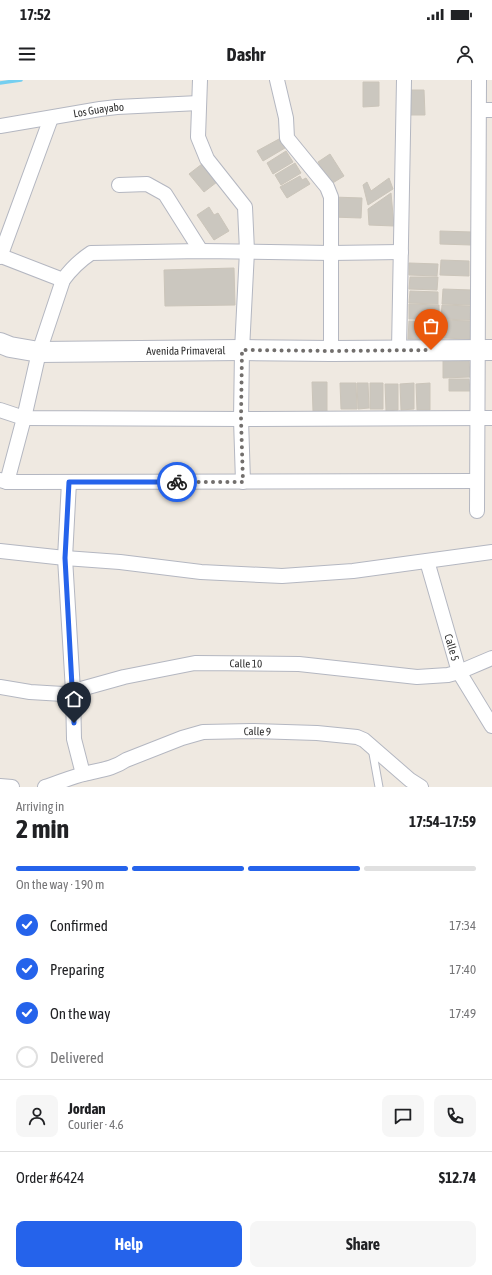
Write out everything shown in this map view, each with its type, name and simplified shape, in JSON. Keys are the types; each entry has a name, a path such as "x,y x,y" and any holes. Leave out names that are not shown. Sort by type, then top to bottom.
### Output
{"street":[{"path":"200,80 198,137 207,159 245,207 247,251 242,350 241,419 243,482"},
{"path":"277,80 286,118 286,138 327,186 331,197 331,351"},
{"path":"399,350 404,80"},
{"path":"477,511 478,418 485,350 486,110 479,80"},
{"name":"Los Guayabo","path":"0,126 51,118 77,112 117,107 199,103"},
{"path":"51,118 0,257 64,280"},
{"path":"119,185 147,184 166,194 201,251"},
{"path":"401,252 331,253 201,251 91,254 79,261 70,270 64,280 39,352 24,418 4,481 477,481"},
{"name":"Avenida Primaveral","path":"0,343 10,347 39,352 485,350"},
{"path":"0,410 24,418 492,418"},
{"path":"69,482 65,558 73,692 74,739 83,774"},
{"path":"0,551 120,562 201,572 282,576 353,572 492,552"},
{"name":"Calle 5","path":"427,561 459,672 492,726"},
{"name":"Calle 10","path":"0,687 63,694 124,677 195,663 299,664 417,677 448,675 492,658"},
{"name":"Calle 9","path":"44,787 83,774 109,769 133,757 182,738 203,732 252,731 317,733 357,737 371,745 393,766 421,787"},
{"path":"0,786 12,787"}],"lane":[{"path":"371,745 379,787"}],"building":[{"path":"363,82 379,82 379,106 363,107"},
{"path":"409,90 424,90 425,115 409,115"},
{"path":"279,139 285,148 263,161 257,151"},
{"path":"286,151 293,162 273,174 267,163"},
{"path":"330,154 344,176 331,184 318,162"},
{"path":"295,163 301,173 281,185 275,175"},
{"path":"202,164 217,182 204,192 189,174"},
{"path":"300,176 302,180 306,178 310,184 287,198 280,187"},
{"path":"389,178 393,189 368,205 363,185 367,182 371,191"},
{"path":"391,193 394,226 369,225 368,209"},
{"path":"333,197 362,198 361,218 332,217"},
{"path":"209,207 214,215 218,213 229,231 214,240 197,215"},
{"path":"440,231 472,232 471,245 440,244"},
{"path":"441,260 469,261 469,276 440,275"},
{"path":"409,263 438,264 437,276 409,275"},
{"path":"234,268 235,305 165,306 164,270"},
{"path":"410,277 438,277 437,290 409,289"},
{"path":"443,289 472,290 472,305 442,304"},
{"path":"410,291 438,292 438,304 409,303"},
{"path":"409,304 439,305 439,319 409,319"},
{"path":"442,305 471,306 470,320 441,319"},
{"path":"442,320 471,321 470,339 441,338"},
{"path":"409,321 438,322 437,340 408,339"},
{"path":"469,359 470,377 443,378 443,360"},
{"path":"449,379 469,379 470,391 449,391"},
{"path":"312,382 327,382 327,411 313,411"},
{"path":"340,383 356,383 357,409 341,409"},
{"path":"357,383 368,383 369,408 358,409"},
{"path":"370,383 383,383 383,409 370,409"},
{"path":"414,383 414,409 401,410 400,384"},
{"path":"430,383 430,410 417,410 416,384"},
{"path":"385,384 398,384 398,410 386,411"}],"waterway":[{"path":"0,83 21,80"}],"way so far":[{"path":"177,482 243,482 241,419 242,350 431,350"}],"route":[{"path":"74,723 65,558 69,482 177,482"}]}
